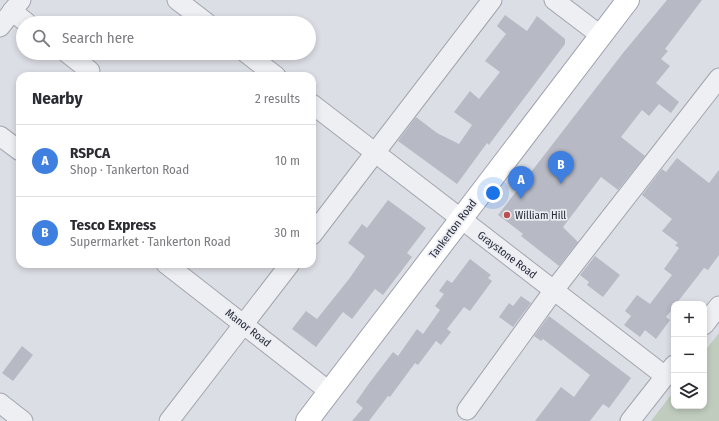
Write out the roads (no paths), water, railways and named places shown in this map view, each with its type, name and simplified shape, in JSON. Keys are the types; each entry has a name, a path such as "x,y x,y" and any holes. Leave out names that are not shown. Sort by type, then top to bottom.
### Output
{"main road":[{"name":"Tankerton Road","path":"307,421 628,0"}],"street":[{"path":"177,0 198,16"},
{"path":"316,230 492,0"},
{"path":"554,0 600,35"},
{"path":"0,28 17,6 23,16"},
{"path":"76,60 90,71"},
{"path":"255,60 271,72"},
{"path":"466,410 554,290 719,78"},
{"name":"Graystone Road","path":"316,107 554,290 670,370"},
{"path":"0,136 16,148"},
{"name":"Manor Road","path":"171,268 330,392"},
{"path":"169,421 287,268"},
{"path":"707,321 719,306"},
{"path":"630,421 670,370"},
{"path":"0,403 23,421"}],"place":[{"name":"Tesco Express","path":"561,184"},
{"name":"RSPCA","path":"521,199"},
{"name":"William Hill","path":"507,215"}]}
